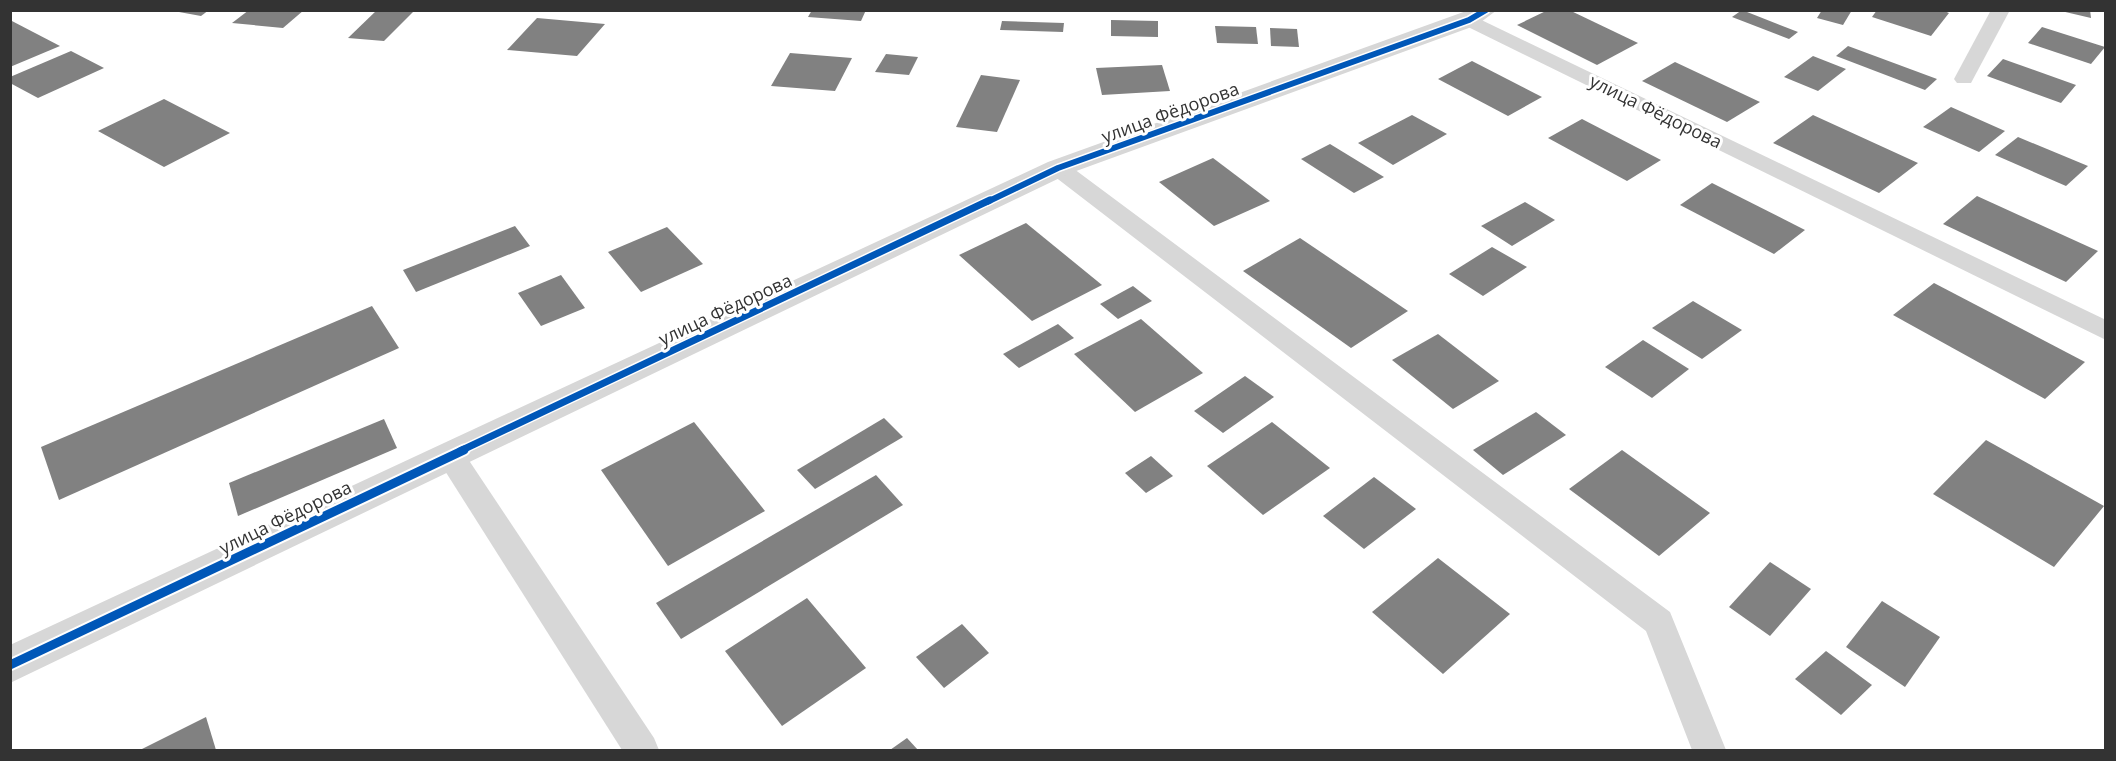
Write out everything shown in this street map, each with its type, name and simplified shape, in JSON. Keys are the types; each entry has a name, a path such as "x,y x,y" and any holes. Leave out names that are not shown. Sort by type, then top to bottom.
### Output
{"street":[{"name":"улица Фёдорова","path":"10,665 450,454 1058,168 1477,15"}],"lane":[{"path":"1964,79 2001,10"},
{"name":"улица Фёдорова","path":"1477,15 2106,331"},
{"path":"1058,168 1659,622 1709,750"},
{"path":"450,454 642,750"}],"building":[{"path":"168,10 209,10 201,16"},
{"path":"249,10 304,10 283,28 232,23"},
{"path":"377,10 415,10 384,41 348,38"},
{"path":"812,10 866,10 861,21 808,17"},
{"path":"1548,10 1569,10 1638,43 1597,65 1517,25"},
{"path":"1742,10 1798,32 1789,39 1732,17"},
{"path":"1822,10 1852,10 1843,25 1817,18"},
{"path":"1877,10 1942,10 1949,13 1931,36 1872,17"},
{"path":"2090,10 2091,18 2061,11"},
{"path":"537,18 605,24 577,56 507,50"},
{"path":"10,20 60,46 10,67"},
{"path":"1111,20 1158,21 1158,37 1111,36"},
{"path":"1002,21 1064,23 1063,32 1000,30"},
{"path":"1215,26 1256,27 1258,44 1217,43"},
{"path":"2042,27 2105,47 2091,64 2028,43"},
{"path":"1270,28 1297,29 1299,47 1271,46"},
{"path":"1848,46 1937,79 1925,90 1836,56"},
{"path":"71,51 104,68 38,98 10,83 10,77"},
{"path":"790,53 852,58 835,91 771,86"},
{"path":"886,54 918,57 909,75 875,72"},
{"path":"1813,56 1846,69 1818,91 1784,77"},
{"path":"2003,59 2076,85 2061,103 1987,76"},
{"path":"1472,61 1542,97 1508,116 1438,79"},
{"path":"1675,62 1760,102 1727,122 1642,81"},
{"path":"1162,65 1170,91 1102,95 1096,68"},
{"path":"981,75 1020,80 997,132 956,127"},
{"path":"164,99 230,133 164,167 98,131"},
{"path":"1951,107 2005,131 1979,152 1923,127"},
{"path":"1412,115 1447,134 1393,165 1358,143"},
{"path":"1813,115 1918,163 1879,193 1773,143"},
{"path":"1582,119 1661,160 1627,181 1548,138"},
{"path":"2018,137 2088,166 2066,186 1995,155"},
{"path":"1330,144 1384,177 1354,193 1301,159"},
{"path":"1213,158 1270,201 1214,226 1159,182"},
{"path":"1712,183 1805,230 1774,254 1680,205"},
{"path":"1977,196 2098,251 2066,282 1943,224"},
{"path":"1525,202 1555,220 1512,246 1481,226"},
{"path":"1026,223 1102,285 1032,321 959,255"},
{"path":"515,226 530,246 416,292 403,270"},
{"path":"667,227 703,264 641,292 608,252"},
{"path":"1300,238 1408,311 1351,348 1243,271"},
{"path":"1492,247 1527,267 1483,296 1449,274"},
{"path":"561,275 585,308 541,326 518,293"},
{"path":"1934,283 2085,362 2045,399 1893,315"},
{"path":"1133,286 1152,301 1118,319 1100,304"},
{"path":"1693,301 1742,330 1702,359 1652,328"},
{"path":"372,306 399,348 59,500 41,447"},
{"path":"1141,319 1203,373 1135,412 1074,354"},
{"path":"1058,324 1074,338 1019,368 1003,354"},
{"path":"1438,334 1499,381 1453,409 1392,360"},
{"path":"1643,340 1689,369 1652,398 1605,367"},
{"path":"1245,376 1274,397 1223,433 1194,411"},
{"path":"1536,412 1566,435 1503,475 1473,450"},
{"path":"884,418 903,437 815,489 797,470"},
{"path":"384,419 397,448 238,516 229,483"},
{"path":"694,422 765,511 668,566 601,470"},
{"path":"1272,422 1330,468 1263,515 1207,466"},
{"path":"1986,440 2104,506 2054,567 1933,494"},
{"path":"1622,450 1710,513 1659,556 1569,489"},
{"path":"1151,456 1173,476 1146,493 1125,473"},
{"path":"876,475 903,505 681,639 656,603"},
{"path":"1374,477 1416,509 1364,549 1323,516"},
{"path":"1438,558 1510,614 1443,674 1372,612"},
{"path":"1770,562 1811,589 1770,636 1729,607"},
{"path":"807,598 866,668 782,726 725,651"},
{"path":"1882,601 1940,637 1905,687 1846,647"},
{"path":"962,624 989,653 944,688 916,657"},
{"path":"1826,651 1872,685 1841,715 1795,679"},
{"path":"206,717 216,750 140,750"},
{"path":"907,738 918,750 890,750"}],"cycle path":[{"path":"10,665 1058,168 1469,20 1486,10"}]}
